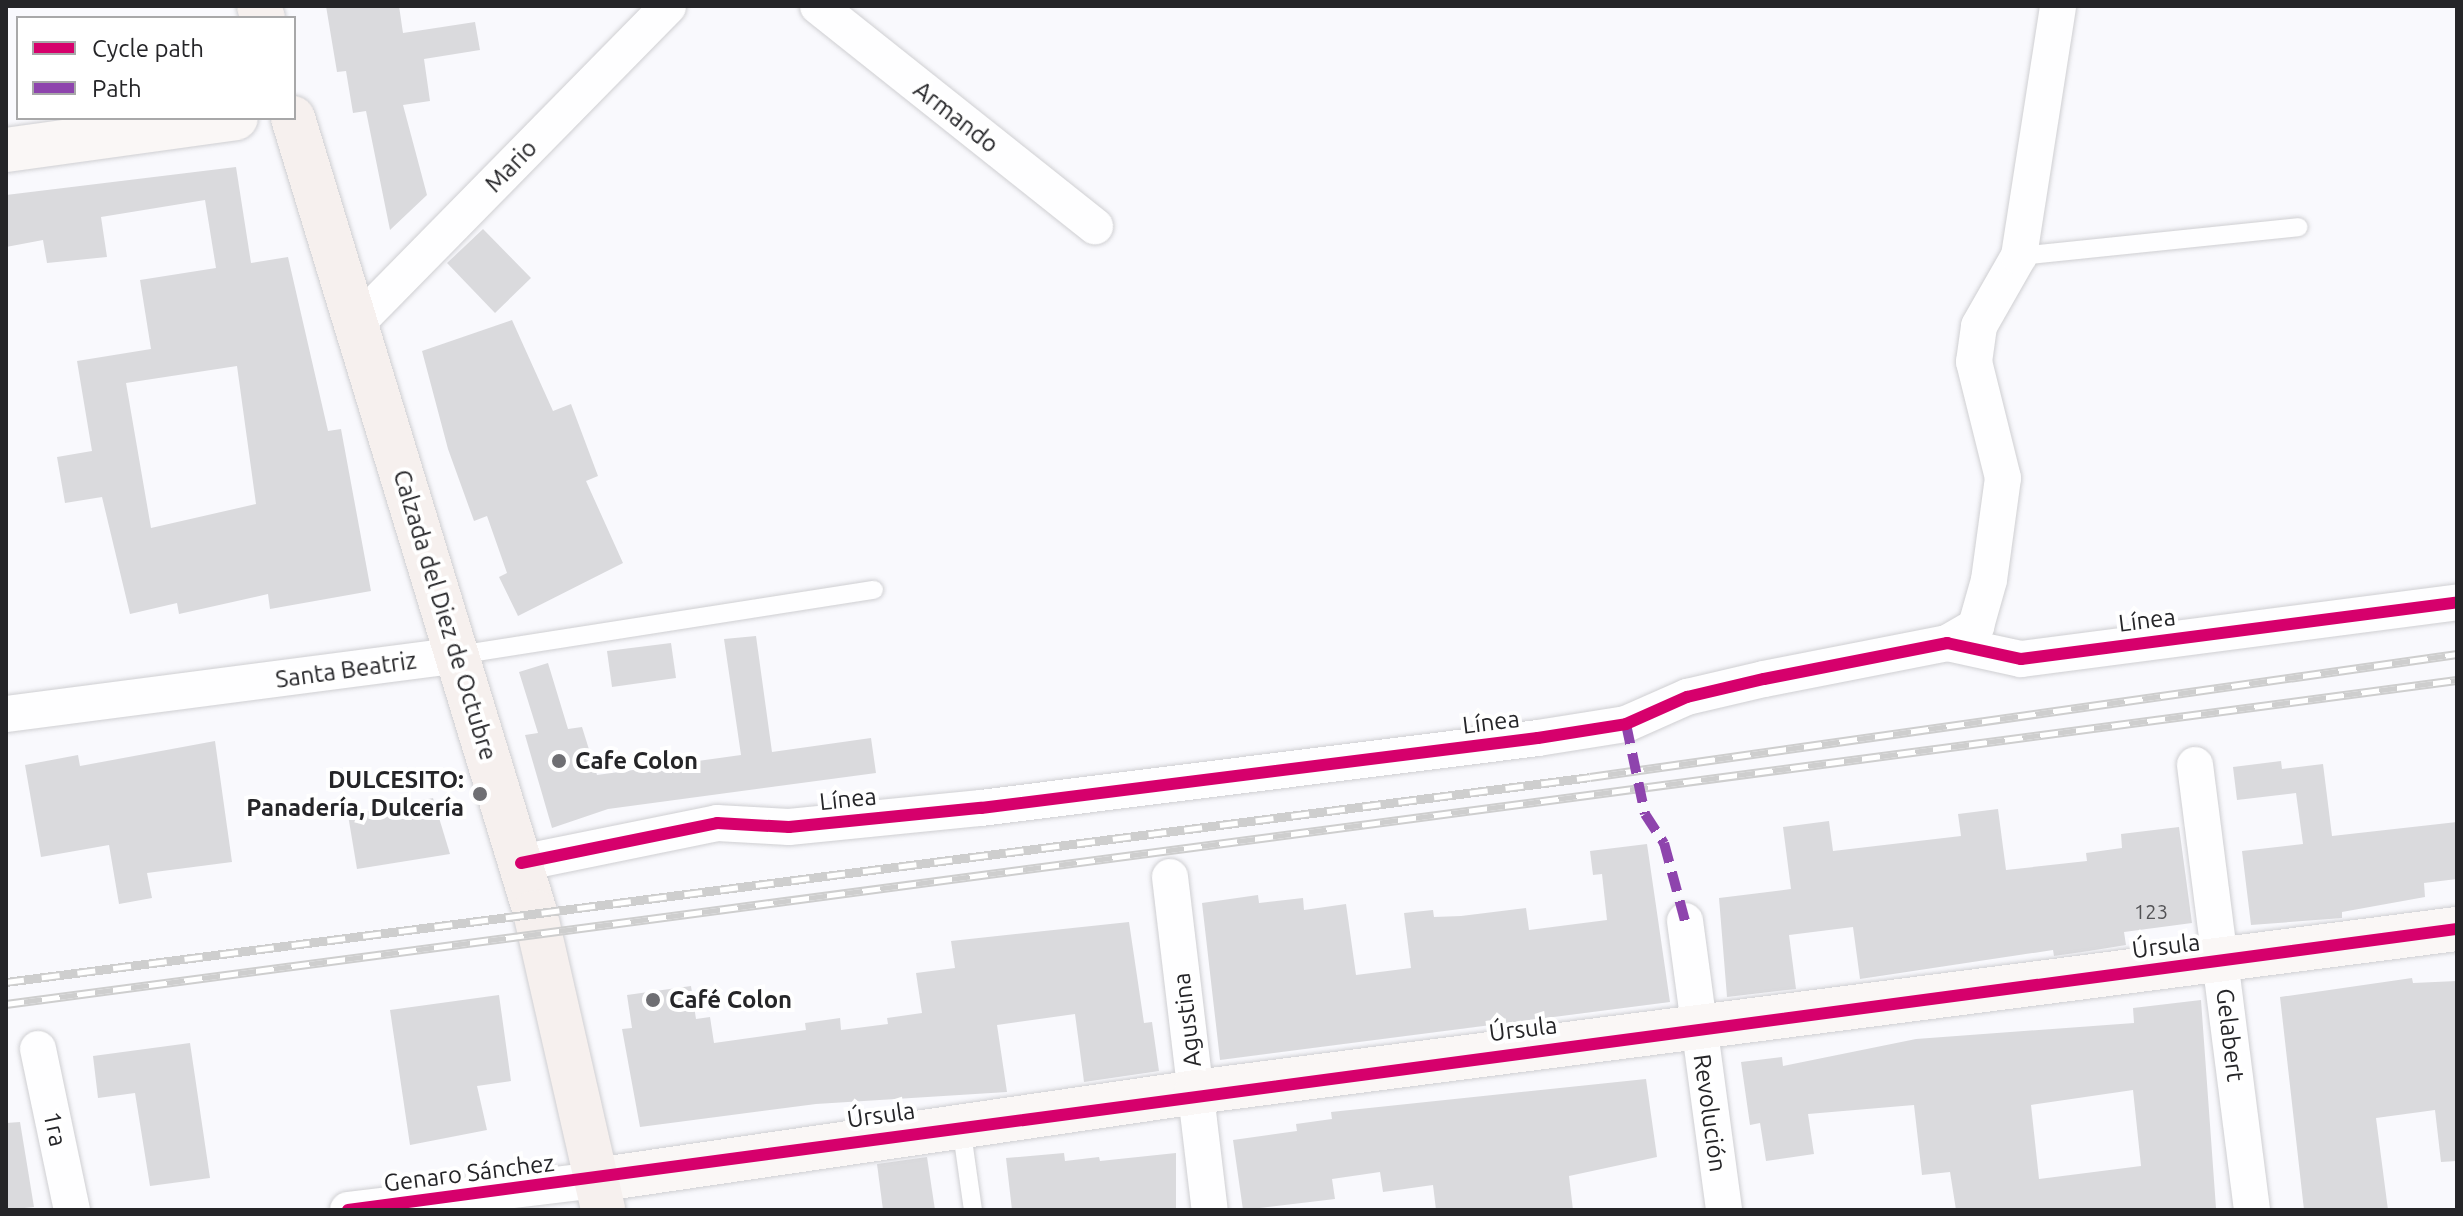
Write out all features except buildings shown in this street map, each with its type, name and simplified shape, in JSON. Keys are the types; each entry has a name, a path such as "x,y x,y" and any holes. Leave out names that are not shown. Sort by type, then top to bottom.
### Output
{"main road":[{"name":"Calzada del Diez de Octubre","path":"294,120 354,326 521,863 600,1195"}],"street":[{"name":"Mario","path":"354,326 668,6"},
{"name":"Armando","path":"818,6 1095,226"},
{"path":"1947,643 1976,626 1989,580 2003,478 1974,362 1979,326 2019,256 2058,6"},
{"path":"6,150 222,120"},
{"name":"Línea","path":"521,863 717,823 789,827 967,809 1538,738 1626,724 1687,697 1764,679 1947,643 2021,659 2457,602"},
{"name":"Santa Beatriz","path":"6,714 458,655"},
{"name":"Gelabert","path":"2195,765 2252,1210"},
{"name":"Agustina","path":"1170,877 1210,1210"},
{"name":"Revolución","path":"1685,921 1724,1210"},
{"name":"Úrsula","path":"600,1195 961,1126 1196,1092 2457,929"},
{"name":"1ra","path":"38,1049 72,1210"},
{"name":"Genaro Sánchez","path":"348,1210 600,1195"}],"lane":[{"path":"2019,256 2298,227"},
{"name":"Santa Beatriz","path":"458,655 874,590"},
{"path":"961,1126 973,1210"}],"railway":[{"path":"6,982 1590,777 2457,654"},
{"path":"6,1004 2457,680"}],"marked path":[{"path":"1626,724 1645,814 1664,843 1685,921"}],"cycle path":[{"path":"521,863 717,823 789,827 981,808 1538,738 1626,724 1687,697 1764,679 1947,643 2021,659 2457,602"},
{"path":"348,1210 2457,929"}],"place":[{"name":"Cafe Colon","path":"559,761"},
{"name":"DULCESITO: Panadería, Dulcería","path":"480,794"},
{"name":"Café Colon","path":"653,1000"}]}
